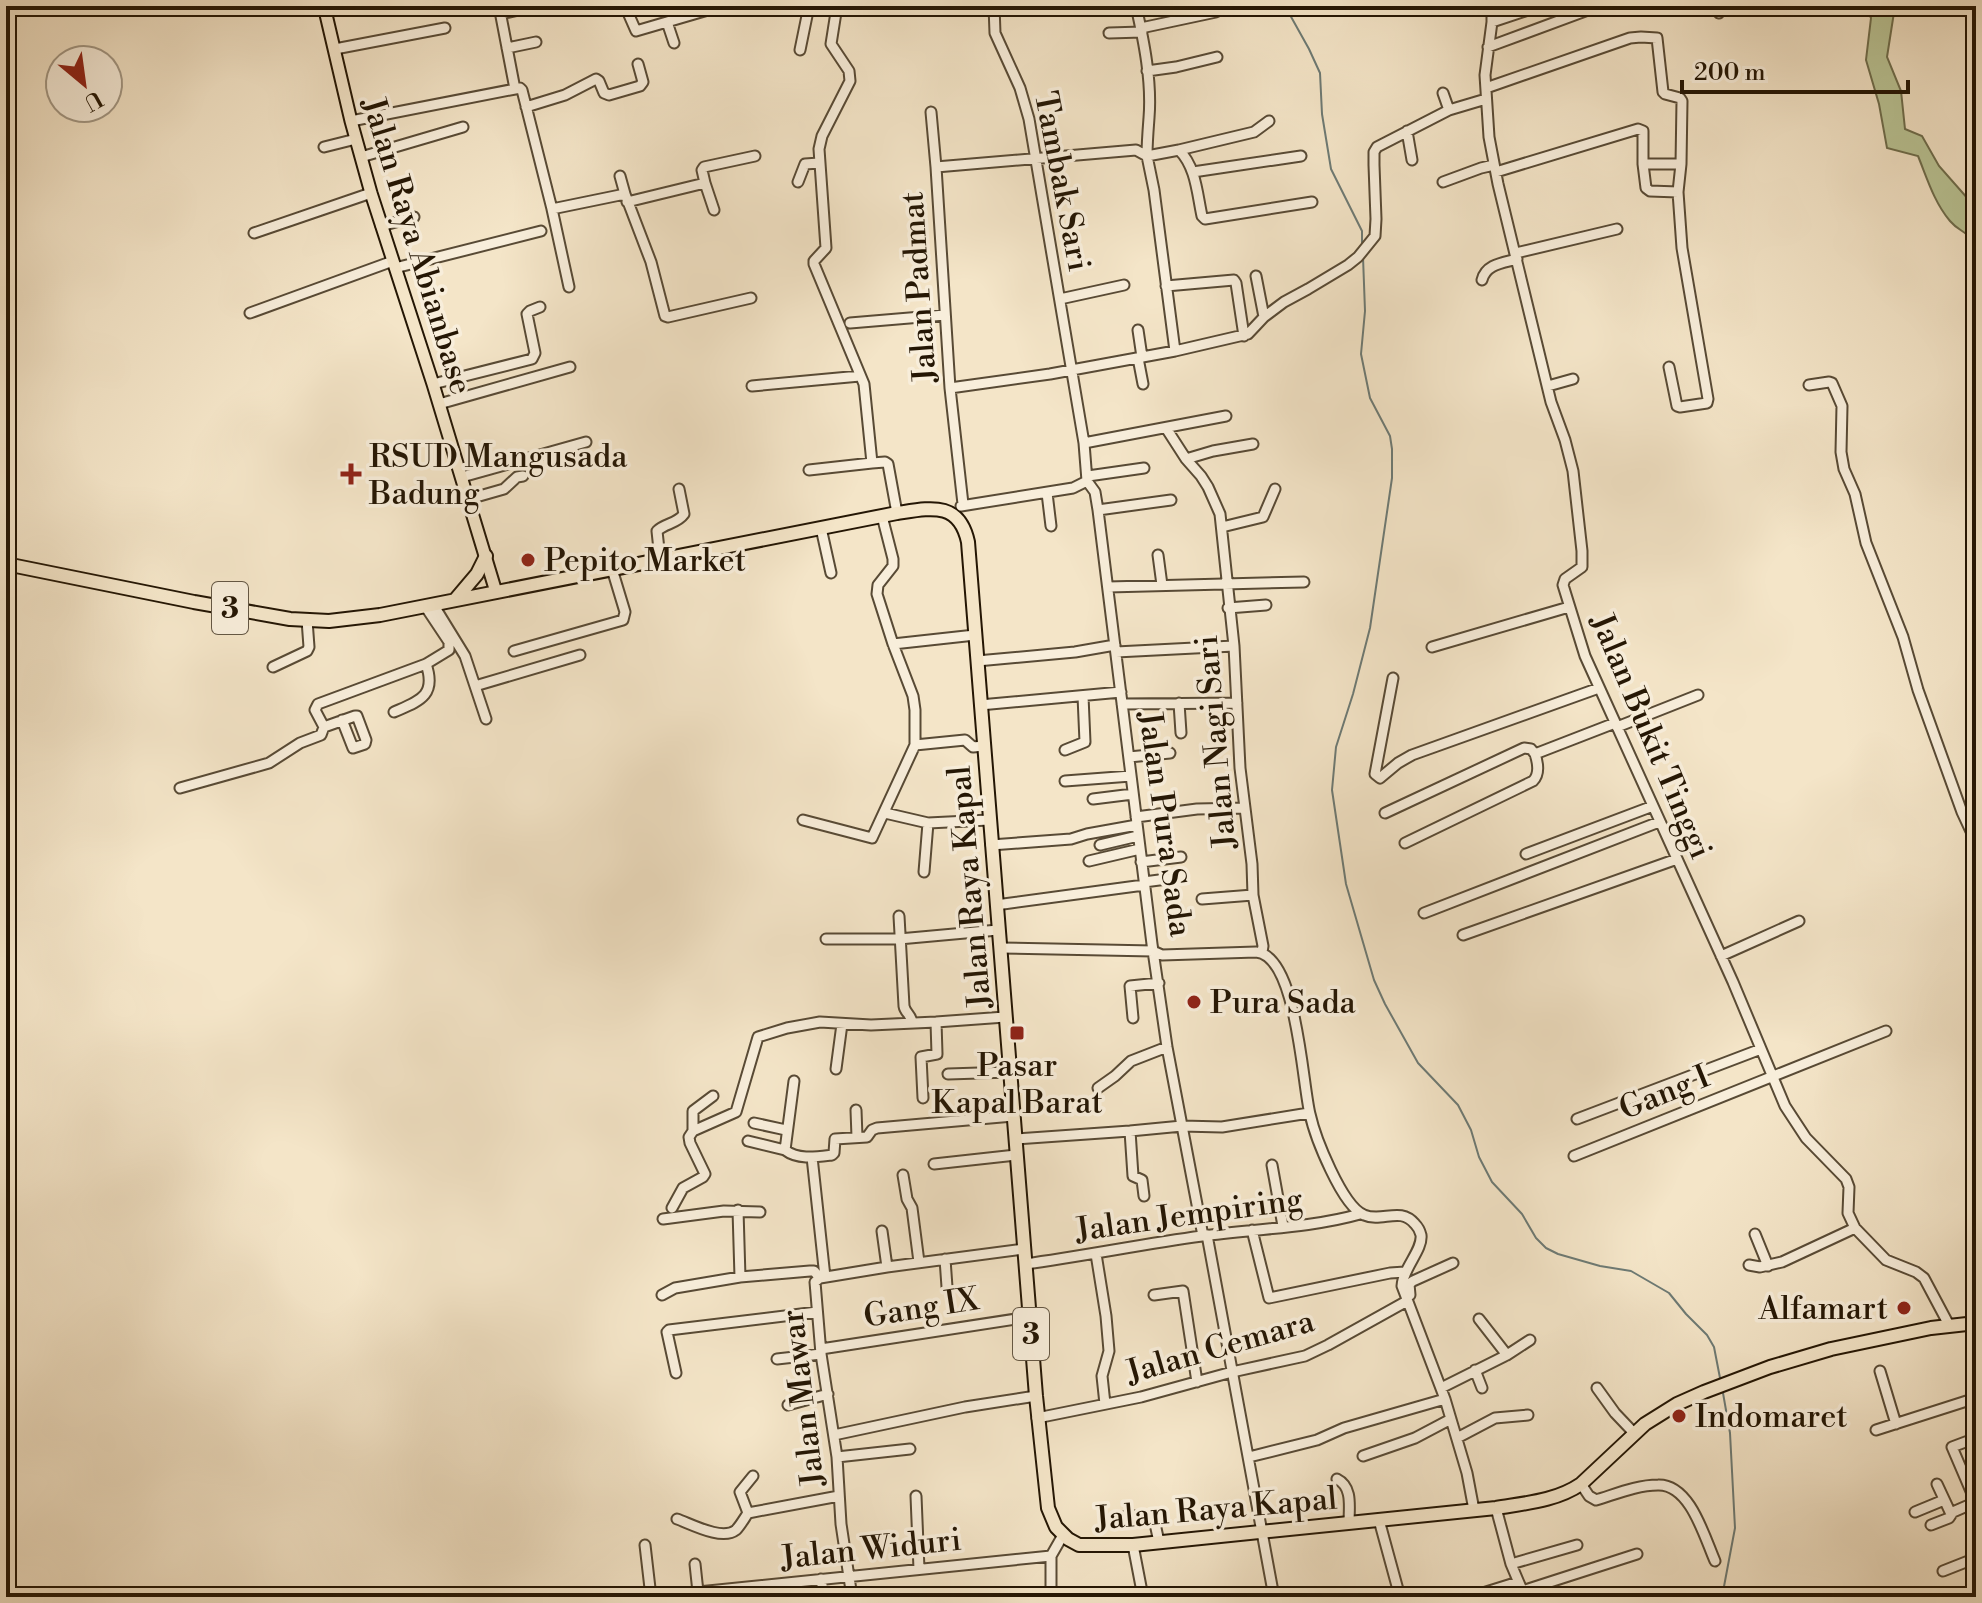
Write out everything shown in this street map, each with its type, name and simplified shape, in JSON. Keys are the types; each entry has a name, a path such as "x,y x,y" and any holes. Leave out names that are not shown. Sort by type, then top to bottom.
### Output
{"highway":[{"name":"3","path":"6,564 194,602 307,620 351,618 889,514 958,509"},
{"name":"Jalan Raya Kapal","path":"958,509 968,542 1037,1418 1048,1508 1063,1535 1079,1545 1133,1545 1496,1508 1553,1498 1581,1484 1634,1433 1663,1411 1704,1392 1831,1349 1949,1325 1976,1323"},
{"path":"455,600 472,582 486,556"}],"main road":[{"name":"Jalan Raya Abianbase","path":"324,6 371,193 496,592"}],"street":[{"path":"515,89 499,10 537,6"},
{"path":"625,6 636,31 708,10"},
{"path":"800,50 809,6"},
{"path":"837,6 831,44 849,71 850,81 822,136 814,163 826,251 814,261 864,384 878,462"},
{"name":"Tambak Sari","path":"994,6 995,33 1023,99 1037,157 1084,443"},
{"path":"1136,6 1147,71 1147,156 1175,351"},
{"path":"1179,6 1181,19"},
{"name":"Jalan Bukit Tinggi","path":"1492,6 1487,128 1548,386 1573,471 1582,567 1564,582 1569,607 1585,656 1721,956 1785,1106 1806,1138 1846,1179 1849,1187 1848,1213 1855,1228"},
{"path":"1492,22 1540,6"},
{"path":"1488,47 1599,6"},
{"path":"1109,33 1141,30 1216,12"},
{"path":"667,22 674,43"},
{"path":"335,49 445,28"},
{"path":"950,388 1014,380 1244,336 1284,302 1358,257 1375,236 1375,149 1486,94 1630,38 1655,37 1659,43 1663,92 1682,101 1678,192 1682,248 1707,403 1678,407 1669,367"},
{"path":"507,48 536,42"},
{"path":"1147,71 1217,57"},
{"path":"526,107 565,95 596,79 604,93 609,95 640,86 643,82 638,64"},
{"path":"351,121 522,88 569,287"},
{"path":"1443,93 1449,110"},
{"path":"931,112 936,167"},
{"name":"Jalan Padmat","path":"958,509 936,167 1136,150 1147,156 1254,132 1269,121"},
{"path":"361,157 463,127"},
{"path":"1443,182 1481,168 1495,168 1640,129 1643,133 1643,164 1648,190 1678,192"},
{"path":"1407,131 1412,160"},
{"path":"324,147 356,139"},
{"path":"1179,150 1189,161 1205,219 1312,202"},
{"path":"714,210 705,183 704,167 755,156"},
{"path":"1193,172 1301,156"},
{"path":"798,182 805,164 814,163"},
{"path":"1643,164 1681,164"},
{"path":"620,176 651,262 665,316 751,298"},
{"path":"552,209 705,183"},
{"path":"254,233 371,193"},
{"path":"381,226 414,217"},
{"path":"1482,280 1488,269 1516,256 1617,229"},
{"path":"250,313 394,265 541,231"},
{"path":"1256,276 1264,317"},
{"path":"1166,286 1235,281 1244,336"},
{"path":"1060,299 1124,285"},
{"path":"433,384 532,359 535,353 527,314 540,307"},
{"path":"850,323 945,315"},
{"path":"1138,330 1143,384"},
{"path":"439,404 570,367"},
{"path":"752,386 860,376"},
{"path":"1548,386 1573,379"},
{"path":"1809,385 1832,383 1842,406 1841,452 1866,543 1903,637 1918,690 1962,812 1976,842"},
{"path":"1084,443 1226,416"},
{"name":"Jalan Nagi Sari","path":"1166,428 1208,487 1220,514 1234,646 1240,768 1262,952"},
{"path":"462,477 586,442"},
{"name":"Jalan Pura Sada","path":"1084,443 1110,586 1112,650 1121,692 1153,951 1162,955 1262,952"},
{"path":"1186,459 1253,444"},
{"path":"803,820 872,838 888,814 920,745 913,696 877,594 880,582 893,566 888,464 878,462 809,470"},
{"path":"958,509 1073,488 1088,478 1144,468"},
{"path":"469,499 504,489 517,477 523,476"},
{"path":"660,559 657,531 684,514 679,489"},
{"path":"1222,527 1263,517 1275,489"},
{"path":"1047,493 1051,526"},
{"path":"1098,510 1171,500"},
{"path":"821,528 831,573"},
{"path":"1158,555 1162,585"},
{"path":"514,651 623,620 625,612 612,569"},
{"path":"1110,586 1304,582"},
{"path":"1110,586 1147,588"},
{"path":"324,727 315,710 318,704 426,664 449,650 449,642 429,605"},
{"path":"429,605 452,632 465,656 486,719"},
{"path":"1228,608 1266,605"},
{"path":"1432,647 1569,607"},
{"path":"273,667 307,651 307,620"},
{"path":"896,644 975,635"},
{"path":"977,661 1075,652 1234,646"},
{"path":"1083,653 1112,650"},
{"path":"475,686 580,655"},
{"path":"394,712 424,697 428,691 430,681 426,664"},
{"path":"1393,678 1375,774 1380,778 1412,755 1599,688"},
{"path":"980,705 1121,692"},
{"path":"1535,754 1698,695"},
{"path":"1065,750 1085,742 1083,696"},
{"path":"1179,703 1181,733"},
{"path":"1122,704 1237,703"},
{"path":"180,788 276,760 300,743 321,735 324,727 342,720"},
{"path":"920,745 965,740 973,747 984,746"},
{"path":"1385,813 1524,748 1531,749 1535,754 1537,774 1533,781 1405,843"},
{"path":"1129,757 1170,753"},
{"path":"1065,781 1131,776"},
{"path":"1093,799 1133,794"},
{"path":"1526,854 1653,806"},
{"path":"991,845 1071,839 1137,826 1197,809 1245,808"},
{"path":"888,814 928,823 989,820"},
{"path":"1424,913 1659,822"},
{"path":"924,872 928,823"},
{"path":"1100,845 1137,826"},
{"path":"1089,861 1140,849"},
{"path":"1141,862 1181,857"},
{"path":"1463,935 1677,859"},
{"path":"996,905 1182,877"},
{"path":"1202,899 1253,895"},
{"path":"899,916 904,1006 912,1023"},
{"path":"1721,956 1799,921"},
{"path":"826,939 899,939 998,930"},
{"path":"1000,948 1153,951 1167,1047 1274,1597"},
{"path":"1262,952 1274,963 1291,1001 1309,1113 1326,1160 1342,1190 1360,1214 1369,1217 1403,1215 1421,1232 1421,1242 1405,1272 1402,1286 1445,1399 1467,1473 1474,1510"},
{"path":"1133,1018 1130,986 1159,983"},
{"path":"693,1131 736,1112 758,1037 787,1028 835,1023 912,1023 1005,1017"},
{"path":"923,1098 921,1057 937,1054 936,1022"},
{"path":"835,1023 836,1069"},
{"name":"Gang I","path":"1574,1156 1886,1031"},
{"path":"1098,1088 1131,1061 1167,1047"},
{"path":"1577,1119 1761,1049"},
{"path":"948,1074 1010,1072"},
{"path":"790,1153 786,1130 794,1081"},
{"path":"672,1208 683,1188 705,1174 688,1139 693,1131 693,1111 713,1096"},
{"path":"856,1110 857,1137"},
{"path":"1015,1139 1182,1126 1222,1127 1309,1113"},
{"path":"748,1141 812,1157 833,1154 835,1139 867,1137 877,1128 1013,1116"},
{"path":"754,1123 786,1130"},
{"path":"1130,1131 1133,1176 1142,1180 1144,1196"},
{"path":"934,1164 1016,1155"},
{"path":"812,1157 822,1278"},
{"path":"1272,1165 1283,1226"},
{"path":"903,1175 907,1199 912,1208 919,1262"},
{"path":"738,1210 740,1277"},
{"path":"663,1219 738,1210 760,1212"},
{"name":"Jalan Jempiring","path":"1025,1264 1360,1214"},
{"path":"1749,1265 1760,1267 1782,1262 1855,1228 1883,1258 1924,1278 1949,1325"},
{"path":"1252,1230 1269,1298 1405,1272"},
{"path":"882,1231 887,1267"},
{"path":"1755,1234 1768,1266"},
{"name":"Jalan Mawar","path":"852,1597 815,1282 822,1278 887,1267 1024,1249"},
{"path":"1096,1254 1109,1351 1102,1376 1105,1404"},
{"path":"945,1259 947,1287"},
{"path":"1409,1306 1415,1308 1408,1290 1409,1284 1453,1263"},
{"path":"662,1295 671,1288 740,1277 810,1271 822,1278"},
{"path":"1154,1295 1183,1291 1197,1382"},
{"name":"Jalan Cemara","path":"1037,1418 1313,1353 1409,1306"},
{"path":"676,1373 669,1330 817,1312"},
{"name":"Gang IX","path":"777,1359 1029,1317"},
{"path":"1479,1319 1507,1355"},
{"path":"1441,1388 1530,1340"},
{"path":"1475,1370 1482,1388"},
{"path":"1880,1371 1896,1424"},
{"path":"1597,1388 1634,1433"},
{"path":"788,1405 828,1394"},
{"path":"834,1435 965,1407 1036,1396"},
{"path":"1876,1430 1976,1398"},
{"path":"1249,1457 1317,1440 1344,1428 1445,1399"},
{"path":"1457,1438 1495,1418 1528,1415"},
{"path":"1363,1456 1415,1438 1451,1419"},
{"path":"1931,1525 1976,1502 1952,1447 1976,1438"},
{"path":"837,1457 910,1449"},
{"path":"748,1513 740,1492 753,1476"},
{"path":"1337,1479 1344,1483 1348,1491 1349,1523"},
{"path":"1581,1484 1596,1500 1648,1485 1662,1484 1678,1492 1694,1513 1715,1561"},
{"path":"1937,1484 1951,1514"},
{"path":"677,1519 710,1532 727,1534 735,1530 748,1513 839,1496"},
{"path":"916,1496 919,1569"},
{"path":"1915,1512 1944,1500"},
{"path":"1496,1508 1511,1564 1522,1590"},
{"path":"1126,1516 1152,1516 1159,1542"},
{"path":"1379,1520 1400,1597"},
{"path":"1051,1597 1051,1556 1063,1535"},
{"path":"645,1545 650,1597"},
{"path":"1133,1545 1143,1597"},
{"path":"1511,1564 1577,1545"},
{"path":"1470,1597 1522,1590 1637,1554"},
{"name":"Jalan Widuri","path":"650,1597 698,1592 747,1592 821,1579 1051,1556"},
{"path":"1943,1571 1976,1558"},
{"path":"695,1564 698,1592"},
{"path":"821,1579 824,1597"},
{"path":"790,1583 792,1597"}],"green space":[{"path":"1865,6 1895,6 1887,57 1901,91 1905,129 1922,136 1939,166 1976,208 1976,249 1970,238 1950,221 1940,206 1918,156 1887,148 1879,104 1866,60 1871,18"}],"waterway":[{"path":"1285,6 1320,73 1322,114 1331,169 1362,231 1362,247"},
{"path":"1363,257 1365,311 1361,354 1370,398 1390,436 1392,478 1370,628 1336,747 1332,790 1346,884 1374,980 1418,1063 1458,1105 1492,1182 1522,1214 1536,1238 1558,1254 1631,1271 1669,1293 1707,1335 1714,1347 1720,1378"},
{"path":"1722,1597 1735,1528 1730,1433 1723,1393"}],"place":[{"name":"RSUD Mangusada Badung","path":"351,474"},
{"name":"Pepito Market","path":"528,560"},
{"name":"Pura Sada","path":"1194,1002"},
{"name":"Pasar Kapal Barat","path":"1017,1033"},
{"name":"Alfamart","path":"1904,1308"},
{"name":"Indomaret","path":"1679,1416"}]}
